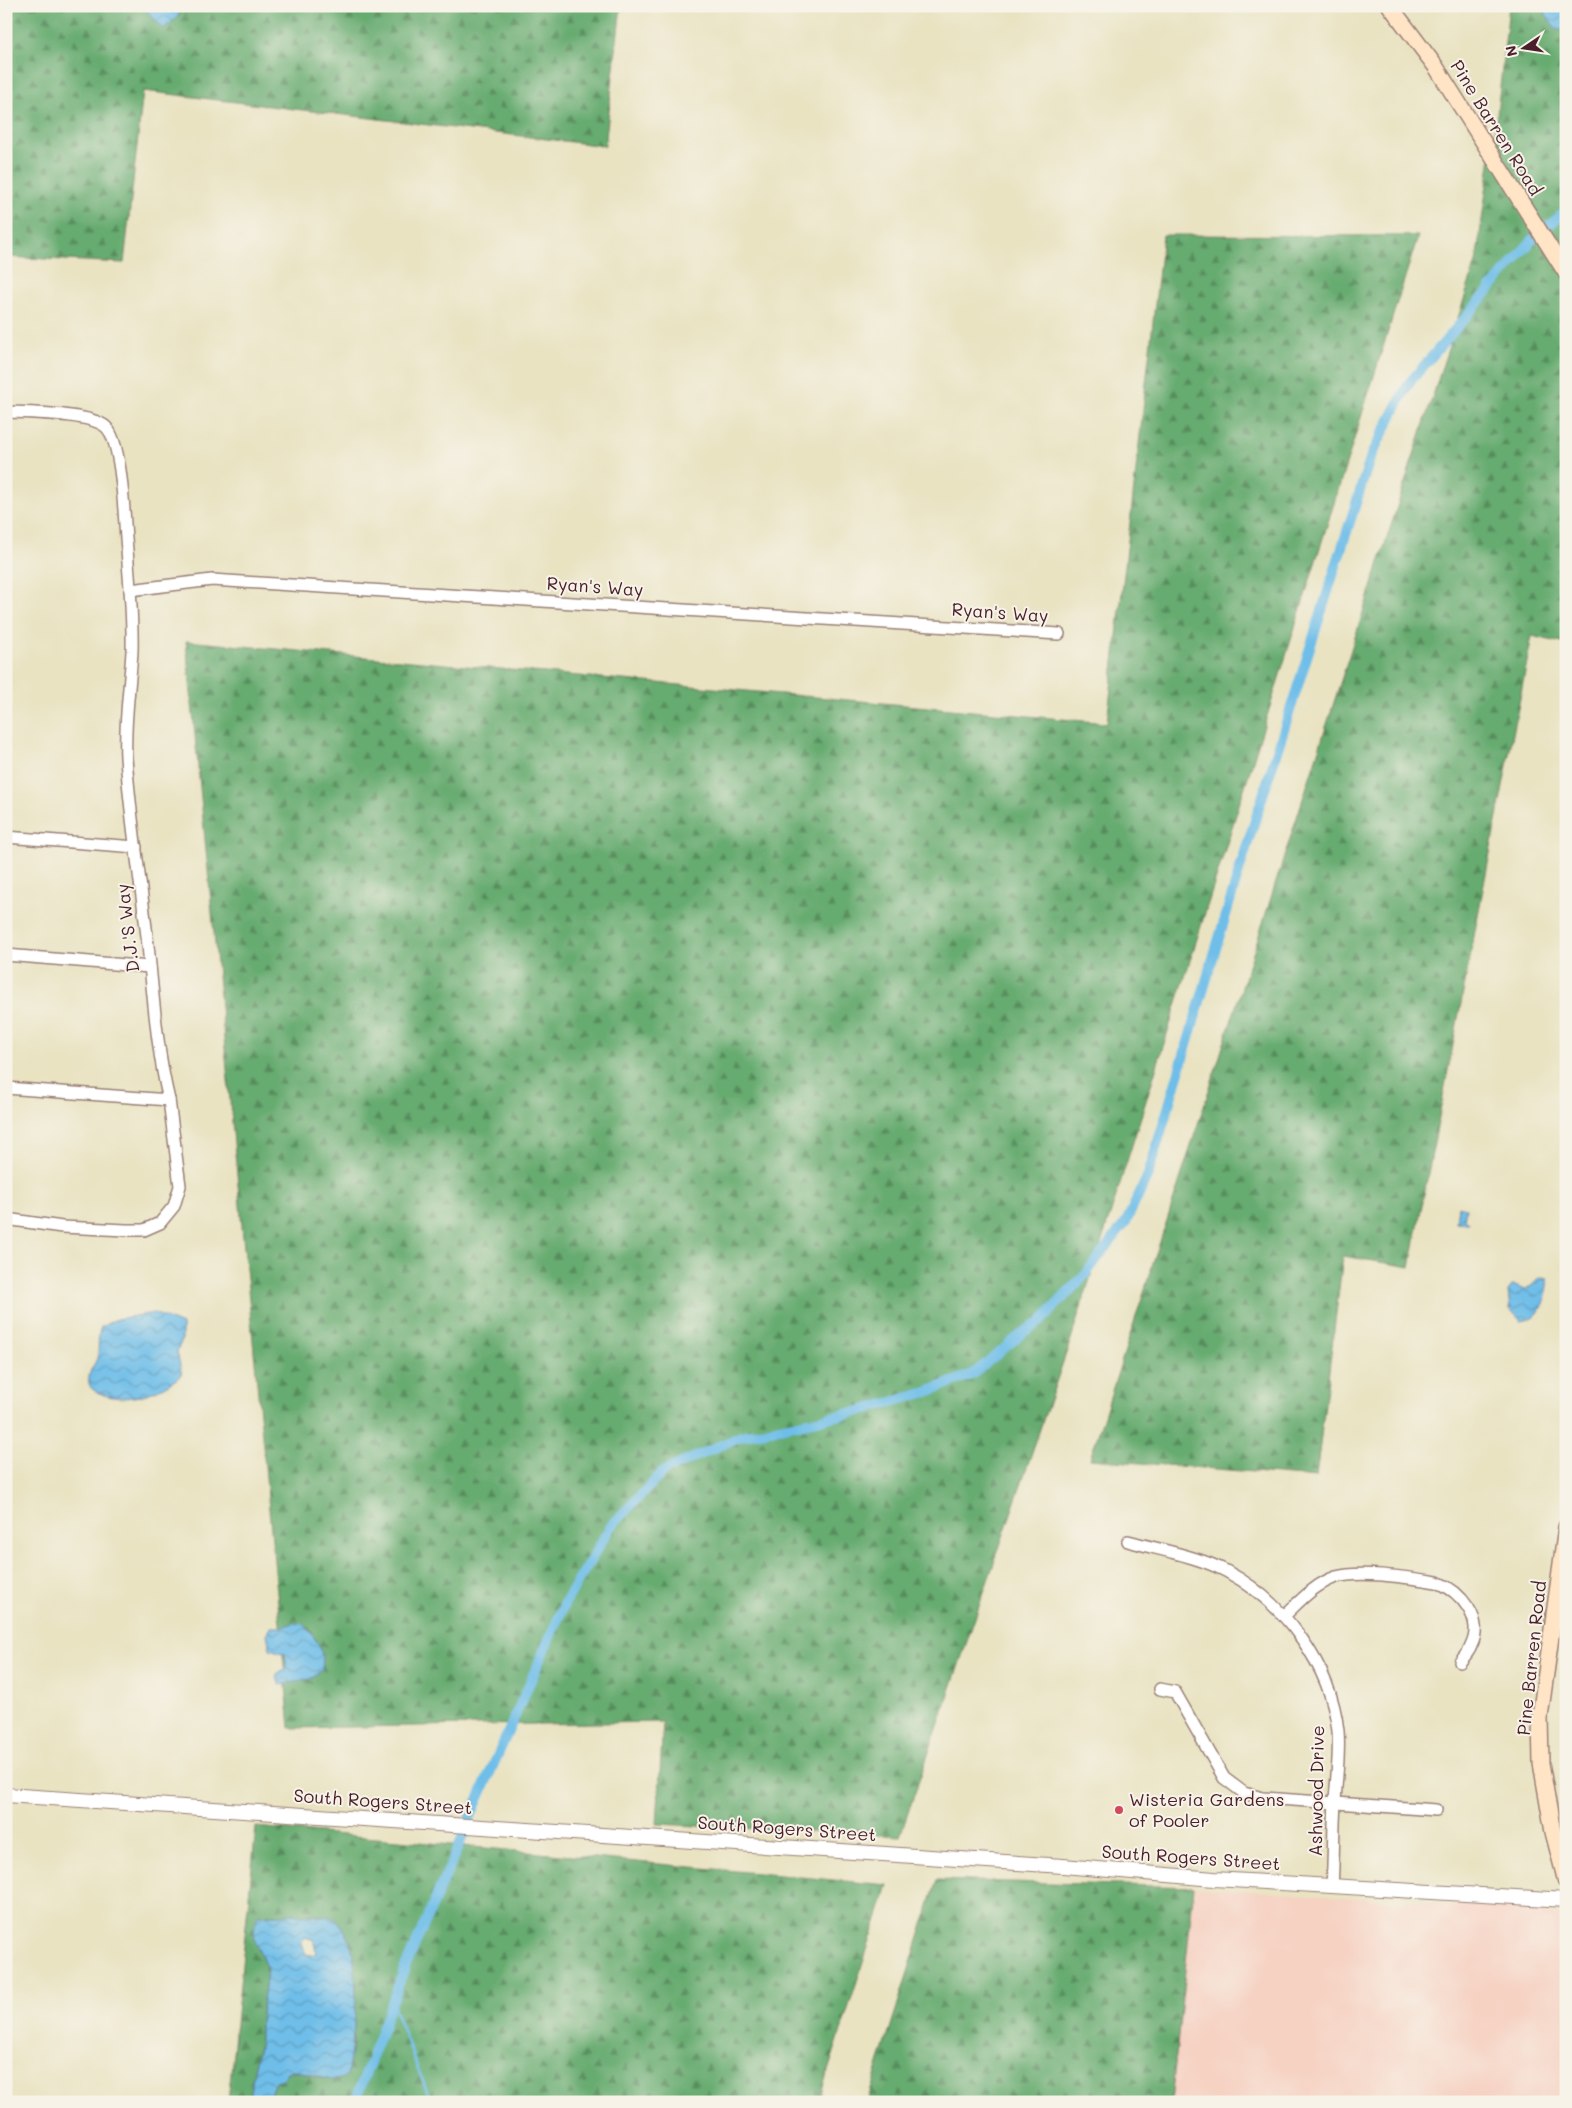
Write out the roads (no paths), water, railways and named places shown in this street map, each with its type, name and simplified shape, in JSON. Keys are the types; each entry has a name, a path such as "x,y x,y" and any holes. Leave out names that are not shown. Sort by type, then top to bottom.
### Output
{"main road":[{"name":"Pine Barren Road","path":"1390,6 1436,67 1566,273"},
{"name":"Pine Barren Road","path":"1566,1527 1563,1563 1540,1717 1541,1763 1553,1832 1566,1882"}],"street":[{"name":"D.J.'S Way","path":"6,412 70,416 94,421 106,427 115,442 123,498 130,590 132,649 126,716 126,757 150,967 180,1186 174,1206 160,1222 144,1230 62,1227 6,1219"},
{"name":"Ryan's Way","path":"130,590 212,580 1059,634"},
{"path":"6,838 136,847"},
{"path":"6,956 150,967"},
{"path":"6,1088 169,1100"},
{"name":"Ashwood Drive","path":"1128,1542 1189,1558 1226,1571 1251,1588 1284,1616 1300,1637 1316,1664 1334,1710 1339,1749 1332,1887"},
{"path":"1284,1616 1307,1594 1321,1584 1335,1578 1353,1574 1437,1582 1448,1586 1458,1593 1468,1606 1474,1622 1472,1645 1460,1662"},
{"path":"1160,1689 1175,1692 1224,1778 1244,1793 1263,1798 1436,1810"},
{"name":"South Rogers Street","path":"6,1795 1062,1866 1332,1887 1566,1900"}],"water":[{"path":"140,6 183,6 177,18 163,29 144,7"},
{"path":"1545,6 1566,6 1566,29 1556,29 1546,15"},
{"path":"1566,90 1566,125 1560,108"},
{"path":"1458,1206 1466,1208 1464,1220 1468,1221 1467,1223 1456,1222"},
{"path":"1541,1277 1548,1278 1548,1282 1547,1292 1541,1308 1534,1316 1521,1321 1510,1309 1508,1291 1513,1285 1524,1290"},
{"path":"154,1313 182,1325 182,1340 177,1351 182,1375 153,1392 132,1397 110,1396 99,1393 91,1388 89,1378 97,1358 101,1327 116,1319"},
{"path":"293,1623 304,1624 316,1640 321,1650 322,1670 310,1679 280,1685 276,1676 287,1669 285,1654 270,1649 267,1634 271,1627 283,1627"},
{"path":"292,1914 327,1916 341,1925 350,1941 356,1988 353,2038 347,2075 336,2080 330,2080 306,2073 288,2072 283,2079 275,2081 271,2091 271,2102 248,2102 260,2041 260,2021 267,1969 256,1944 254,1934 258,1916","holes":["305,1937 314,1940 316,1953 312,1955 306,1954 301,1942"]}],"waterway":[{"path":"1547,227 1566,211"},
{"path":"470,1818 565,1603 611,1526 664,1471 741,1436 860,1411 927,1392 973,1374 1024,1332 1040,1322 1084,1276 1126,1222 1148,1175 1243,858 1371,456 1409,383 1534,238"},
{"path":"355,2102 404,1970 464,1834"},
{"path":"392,2003 431,2102"}],"place":[{"name":"Wisteria Gardens of Pooler","path":"1119,1810"}]}
